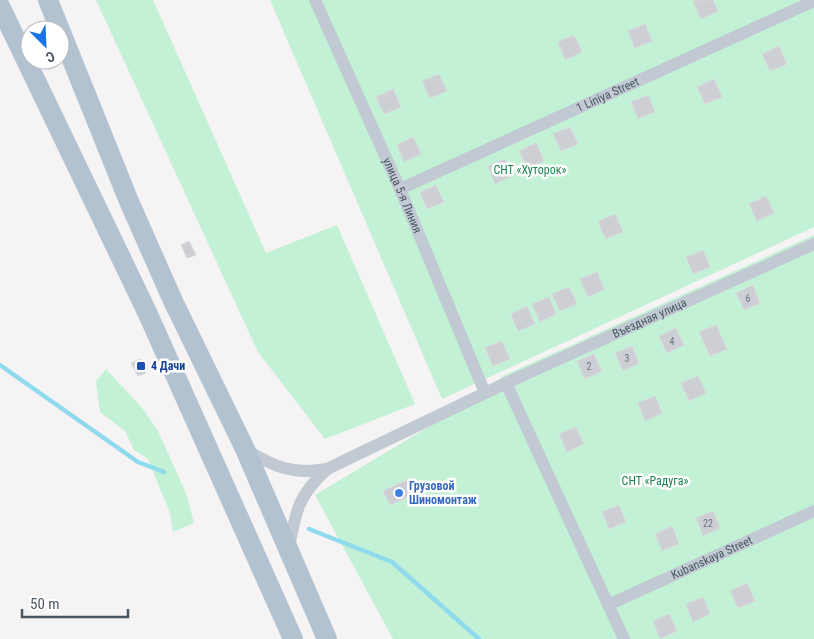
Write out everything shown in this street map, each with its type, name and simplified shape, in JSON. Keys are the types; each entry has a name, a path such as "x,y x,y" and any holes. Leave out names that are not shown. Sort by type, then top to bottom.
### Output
{"main road":[{"path":"48,0 128,199 173,300 245,448 327,639"},
{"path":"0,6 147,312 293,639"}],"street":[{"name":"улица 5-я Линия","path":"315,0 400,189 485,393"},
{"name":"1 Liniya Street","path":"400,189 814,1"},
{"name":"Въездная улица","path":"327,469 506,383 814,244"},
{"path":"506,383 624,639"},
{"path":"245,448 266,462 289,470 306,473 327,469"},
{"path":"288,549 302,496 327,469"},
{"name":"Kubanskaya Street","path":"608,605 814,511"}],"green space":[{"path":"96,0 153,0 266,253 337,225 415,404 325,439 258,352"},
{"name":"СНТ «Хуторок»","path":"270,0 814,0 814,227 442,399"},
{"name":"СНТ «Радуга»","path":"814,235 814,639 393,639 315,495 485,393 503,376"},
{"path":"106,369 143,409 158,431 186,493 194,523 173,532 170,513 148,459 134,450 125,431 100,412 96,381"}],"building":[{"path":"713,0 718,11 701,19 693,1"},
{"path":"645,24 652,41 635,48 628,31"},
{"path":"574,35 582,52 565,60 558,42"},
{"path":"779,46 787,64 770,71 762,54"},
{"path":"439,74 447,91 430,98 422,81"},
{"path":"714,79 722,97 705,104 697,87"},
{"path":"393,89 401,107 384,114 376,97"},
{"path":"648,95 655,112 638,119 631,102"},
{"path":"570,127 578,144 561,151 553,134"},
{"path":"413,137 421,154 404,162 397,145"},
{"path":"536,143 544,161 527,168 519,151"},
{"path":"505,159 512,176 495,184 488,166"},
{"path":"436,185 444,202 427,209 420,192"},
{"path":"766,196 774,213 757,221 749,204"},
{"path":"615,214 623,232 606,239 598,222"},
{"path":"189,241 196,255 187,258 181,245"},
{"path":"703,250 710,267 693,274 686,257"},
{"path":"597,272 604,289 588,297 580,279"},
{"path":"753,285 760,303 744,310 736,293"},
{"path":"569,287 577,304 560,311 552,294"},
{"path":"549,297 556,314 540,322 532,304"},
{"path":"527,306 535,324 518,331 511,314"},
{"path":"716,325 727,349 710,356 699,332"},
{"path":"676,328 684,345 667,353 659,336"},
{"path":"502,341 510,359 493,366 485,348"},
{"path":"632,346 639,363 623,371 615,353"},
{"path":"594,354 602,371 585,379 577,361"},
{"path":"140,359 146,373 138,376 131,363"},
{"path":"698,376 706,393 689,401 681,383"},
{"path":"655,396 662,413 645,421 638,403"},
{"path":"576,427 584,444 567,452 559,434"},
{"path":"411,478 418,492 390,505 383,491"},
{"path":"619,505 626,522 609,529 602,512"},
{"path":"713,511 720,528 703,536 696,518"},
{"path":"672,526 679,544 662,551 655,534"},
{"path":"747,583 755,601 738,608 730,591"},
{"path":"703,597 710,614 693,622 686,604"},
{"path":"669,614 677,631 660,639 653,621"}],"waterway":[{"path":"0,365 138,462 164,472"},
{"path":"309,529 392,562 479,639"}],"place":[{"name":"4 Дачи","path":"141,366"},
{"name":"Грузовой Шиномонтаж","path":"399,493"}]}
